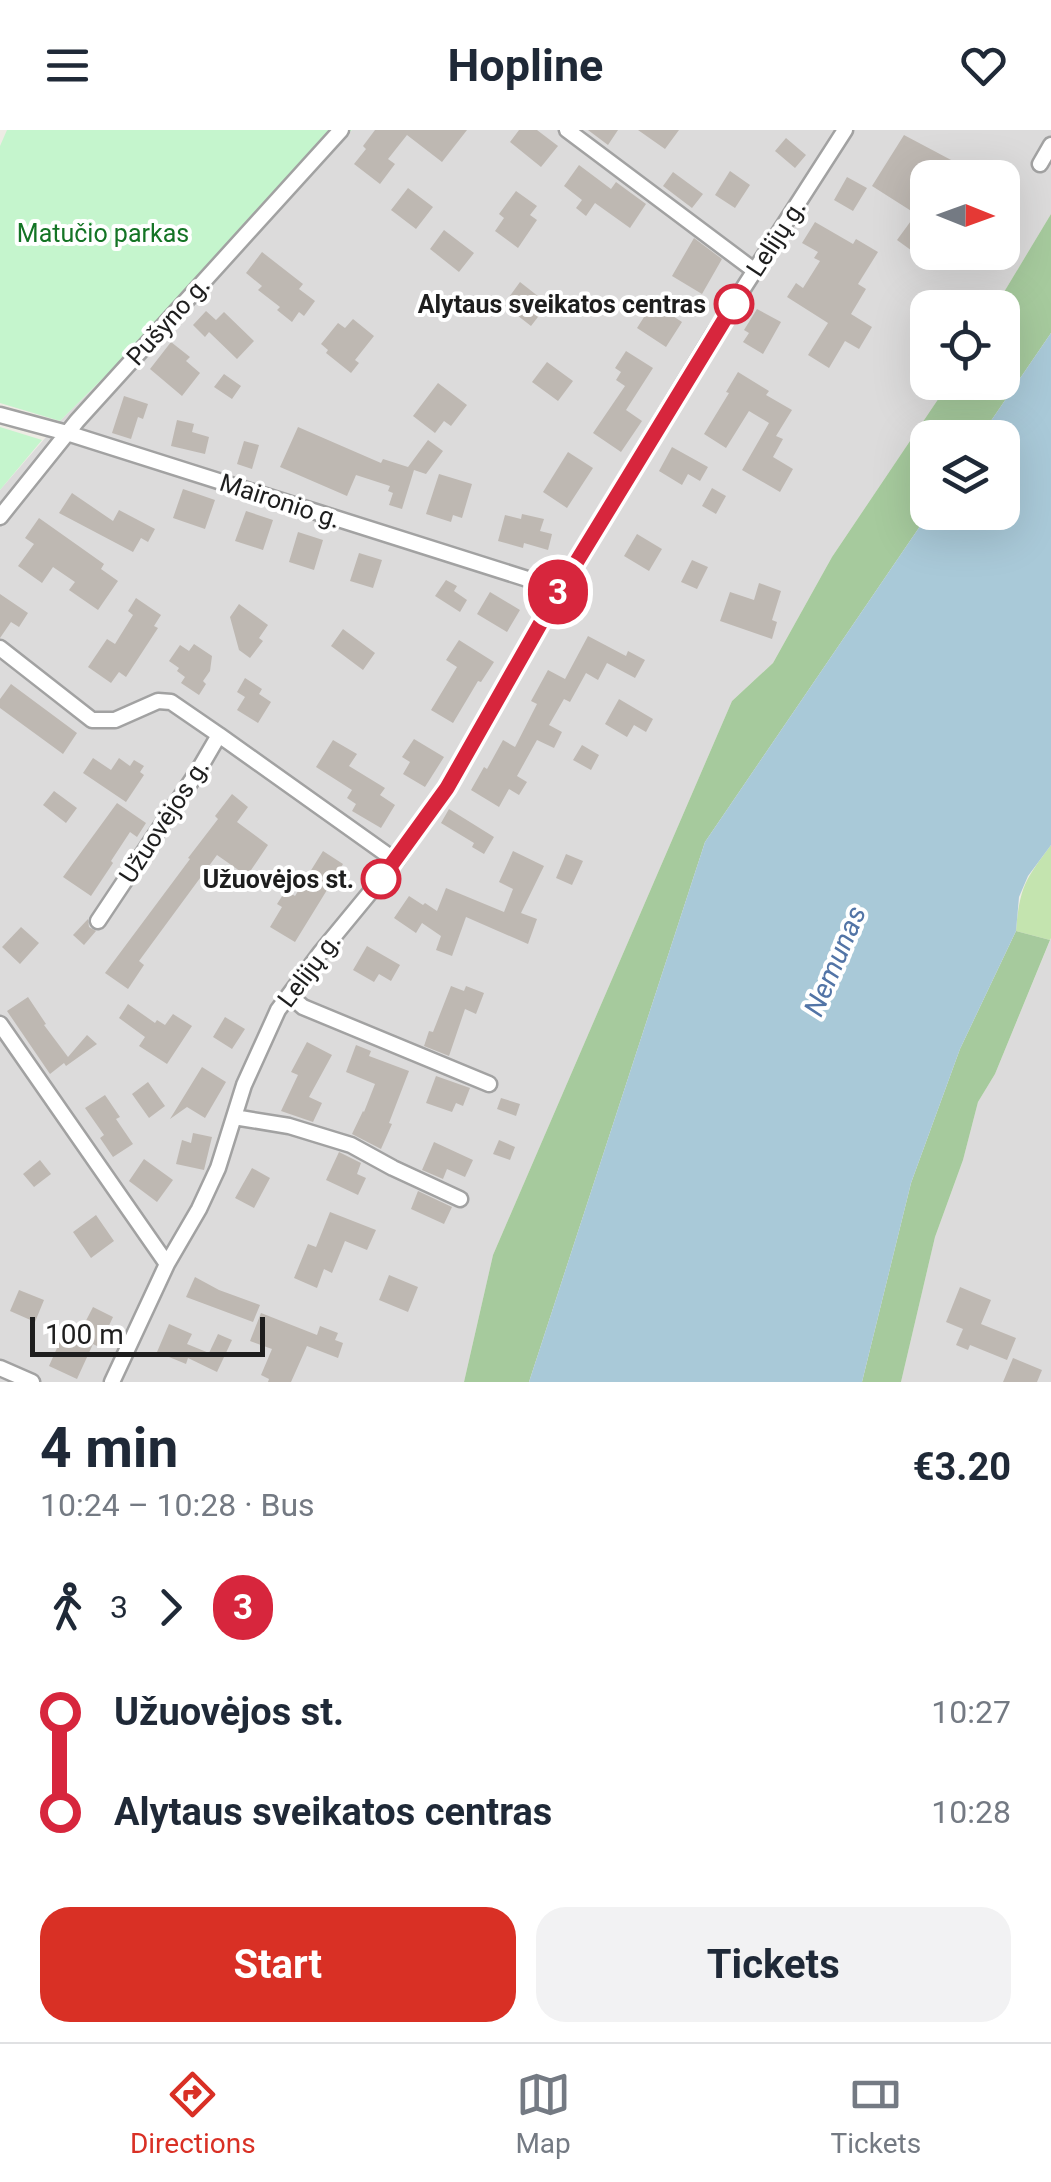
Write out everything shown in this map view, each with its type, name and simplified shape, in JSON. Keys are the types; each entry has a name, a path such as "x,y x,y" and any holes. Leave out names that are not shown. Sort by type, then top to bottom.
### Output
{"street":[{"name":"Pušyno g.","path":"0,517 67,434 341,130"},
{"path":"567,130 755,270"},
{"name":"Lelijų g.","path":"112,1382 167,1264 218,1168 244,1085 278,1010 396,860 447,788 560,589 845,130"},
{"path":"1040,164 1051,146"},
{"name":"Maironio g.","path":"0,415 560,589"},
{"name":"Užuovėjos g.","path":"0,648 92,720 115,720 158,701 171,702 218,735 98,921"},
{"path":"218,735 396,860"},
{"path":"289,995 303,1007 488,1084"},
{"path":"0,1024 167,1264"},
{"path":"234,1118 289,1126 351,1145 460,1199"},
{"path":"0,1368 32,1382"}],"shaded area":[{"path":"352,130 1051,130 1051,214 1020,265 1020,160 910,160 910,270 1017,270 1005,290 910,290 910,400 938,400 924,420 910,420 910,441 832,557 773,663 732,701 493,1255 464,1382 0,1382 0,490 60,421"},
{"path":"1051,938 1051,1382 901,1382 935,1237 963,1160 978,1102 995,1074"}],"green space":[{"name":"Matučio parkas","path":"7,130 352,130 60,421 0,403 0,146"},
{"path":"1051,214 1051,333 1020,378 1020,290 1005,290"},
{"path":"938,400 1005,400 992,420 924,420"},
{"path":"0,427 42,440 0,490"},
{"path":"910,441 910,530 917,530 705,842 529,1382 464,1382 493,1255 732,701 773,663 832,557"},
{"path":"1051,845 1050,940 1016,931 1025,884"},
{"path":"1016,931 1050,940 995,1074 978,1102 963,1160 935,1237 901,1382 862,1382 911,1183 960,1049"}],"water":[{"name":"Nemunas","path":"1051,333 1051,845 1028,876 1019,897 1016,931 960,1049 911,1183 862,1382 529,1382 705,842 917,530 1020,530 1020,420 992,420 1005,400 1020,400 1020,378"}],"building":[{"path":"375,130 467,130 442,162 407,135 388,159 395,164 380,184 354,164"},
{"path":"519,130 537,130 558,146 541,167 510,142"},
{"path":"588,130 618,130 608,145"},
{"path":"638,130 679,130 665,149"},
{"path":"904,135 951,160 910,160 910,210 872,186"},
{"path":"786,138 806,155 795,168 775,151"},
{"path":"579,165 611,189 616,182 646,204 630,228 595,203 586,216 576,208 582,200 564,186"},
{"path":"730,171 750,185 735,208 715,195"},
{"path":"673,172 703,194 692,208 663,186"},
{"path":"847,177 867,188 853,211 834,200"},
{"path":"408,188 433,207 416,229 391,210"},
{"path":"516,191 537,206 530,215 537,220 518,248 495,231 504,218 499,214"},
{"path":"815,222 853,244 856,239 878,252 858,284 866,289 851,314 872,327 859,349 845,341 829,368 808,355 828,323 787,297 796,283 803,288 820,261 814,258 818,252 802,243"},
{"path":"910,222 910,249 897,240"},
{"path":"444,230 474,253 459,272 430,249"},
{"path":"694,238 722,259 702,294 672,276"},
{"path":"262,252 303,284 299,289 315,301 304,316 299,312 292,322 246,273"},
{"path":"520,282 548,304 531,326 513,312 517,307 507,300"},
{"path":"653,303 682,322 666,347 637,328"},
{"path":"757,309 781,322 763,354 743,342 749,333 744,330"},
{"path":"206,311 216,320 224,312 254,341 237,359 209,332 205,337 193,325"},
{"path":"353,319 374,336 355,360 359,363 351,373 321,344 338,323 345,328"},
{"path":"171,342 190,357 186,361 200,373 182,396 150,369"},
{"path":"626,351 653,368 626,410 642,421 621,452 593,433 625,386 616,380 621,372 615,368"},
{"path":"547,362 573,381 558,401 532,382"},
{"path":"738,372 792,410 776,436 783,439 773,457 793,469 780,492 742,470 769,423 749,411 726,448 704,434"},
{"path":"224,374 241,386 232,399 214,387"},
{"path":"438,383 467,405 451,426 444,421 435,433 413,416"},
{"path":"124,396 148,404 143,419 138,417 131,439 112,433"},
{"path":"177,420 194,424 192,432 209,437 205,454 171,446"},
{"path":"298,427 381,463 383,459 408,467 428,440 443,451 426,474 414,470 402,509 389,505 393,493 388,491 390,486 356,475 347,496 280,467"},
{"path":"244,441 259,445 252,469 237,464"},
{"path":"672,447 708,467 700,481 688,474 682,485 659,471"},
{"path":"568,452 593,468 567,508 543,492"},
{"path":"439,474 472,484 462,518 453,515 451,522 426,514"},
{"path":"712,488 726,496 716,514 702,506"},
{"path":"183,489 215,500 205,529 173,518"},
{"path":"72,493 113,521 119,510 155,529 148,542 141,538 133,552 59,513"},
{"path":"246,511 273,520 263,550 235,541"},
{"path":"522,514 544,519 540,531 552,534 548,550 498,541 505,515 521,519"},
{"path":"39,518 104,564 101,569 118,581 98,610 69,590 75,582 53,567 42,583 18,566 34,544 25,538"},
{"path":"298,532 323,540 314,570 289,562"},
{"path":"637,534 662,549 649,571 624,556"},
{"path":"359,553 382,560 373,588 350,581"},
{"path":"692,560 708,567 697,589 681,582"},
{"path":"446,580 457,586 454,591 467,600 460,612 435,596"},
{"path":"759,583 781,591 772,620 777,622 772,639 720,621 730,592 754,600"},
{"path":"490,592 520,610 507,632 477,614"},
{"path":"0,594 28,613 19,627 11,622 0,638"},
{"path":"136,598 161,615 154,626 158,628 126,677 119,672 111,683 88,667 107,639 115,644 133,615 128,611"},
{"path":"239,604 268,625 259,638 263,641 250,658 239,650 230,617"},
{"path":"343,629 375,653 363,670 331,646"},
{"path":"588,636 626,656 628,651 645,660 635,678 607,663 598,680 586,673 570,702 564,699 549,725 562,732 554,748 537,740 517,776 527,782 519,795 509,789 499,807 471,790 503,740 515,747 537,704 531,701 548,670 565,679"},
{"path":"459,640 494,662 453,723 431,710 457,667 446,660"},
{"path":"194,644 212,656 210,671 203,681 206,684 199,695 181,683 185,677 169,661 180,645 189,651"},
{"path":"245,678 262,689 259,694 271,702 258,723 237,710 245,697 237,692"},
{"path":"11,684 77,733 63,754 0,708 0,699"},
{"path":"619,699 653,719 646,732 634,725 627,737 605,724"},
{"path":"414,739 444,757 425,787 403,774 410,762 402,757"},
{"path":"333,740 357,754 349,766 385,788 380,795 395,805 381,828 352,811 356,804 347,798 352,790 316,767"},
{"path":"582,745 599,755 591,770 573,760"},
{"path":"93,758 111,770 119,758 130,766 134,760 144,766 140,772 144,775 126,802 83,773"},
{"path":"54,791 77,808 66,823 43,805"},
{"path":"232,794 248,807 237,822 268,845 247,876 217,855 139,961 144,965 128,989 105,973 190,859"},
{"path":"117,803 146,823 137,837 130,832 91,896 63,877"},
{"path":"449,809 494,837 484,854 472,847 474,843 441,823"},
{"path":"323,851 343,864 295,942 270,927 282,907 277,904 286,890 295,896"},
{"path":"513,851 544,866 521,913 537,919 528,944 466,917 452,956 436,950 441,936 422,923 416,933 394,918 409,896 437,911 446,888 504,912 513,889 499,882"},
{"path":"566,854 583,861 572,885 556,878"},
{"path":"88,919 89,927 96,931 84,945 73,935"},
{"path":"21,927 39,943 20,964 2,947"},
{"path":"367,946 400,965 391,981 379,974 374,982 353,970"},
{"path":"451,986 464,991 466,986 484,993 476,1014 465,1009 449,1056 424,1046"},
{"path":"28,997 68,1057 87,1035 97,1044 50,1074 7,1011"},
{"path":"128,1004 155,1023 157,1020 165,1025 173,1014 192,1026 167,1064 139,1046 145,1037 119,1018"},
{"path":"225,1017 245,1029 232,1049 213,1037"},
{"path":"307,1042 332,1055 309,1097 322,1103 313,1122 281,1111 298,1075 291,1072"},
{"path":"356,1045 371,1051 369,1056 409,1071 381,1149 352,1134 375,1084 346,1072"},
{"path":"202,1067 226,1082 205,1118 187,1107 170,1119"},
{"path":"436,1076 470,1088 463,1106 456,1103 452,1112 426,1103"},
{"path":"148,1082 165,1106 149,1118 132,1094"},
{"path":"105,1095 133,1144 113,1157 100,1138 104,1135 85,1108"},
{"path":"501,1098 520,1104 516,1116 497,1109"},
{"path":"193,1133 212,1137 204,1170 176,1164 182,1140 191,1143"},
{"path":"499,1140 515,1147 510,1160 493,1154"},
{"path":"434,1142 473,1160 465,1177 447,1169 443,1179 422,1170"},
{"path":"339,1152 361,1163 357,1174 366,1178 358,1195 326,1180"},
{"path":"144,1159 173,1180 157,1202 129,1181"},
{"path":"40,1160 51,1174 34,1187 23,1174"},
{"path":"252,1168 270,1178 254,1208 235,1198"},
{"path":"418,1191 452,1207 444,1224 411,1209"},
{"path":"330,1212 376,1230 367,1250 345,1241 332,1273 324,1269 317,1288 294,1278 308,1244 316,1247"},
{"path":"96,1215 114,1241 91,1258 73,1232"},
{"path":"389,1275 418,1287 408,1312 379,1300"},
{"path":"195,1277 260,1305 253,1322 186,1297"},
{"path":"960,1287 991,1300 981,1324 1016,1338 1007,1360 970,1345 968,1350 956,1345 963,1329 946,1322"},
{"path":"19,1290 44,1300 35,1322 10,1311"},
{"path":"93,1307 113,1317 99,1347 93,1344 77,1379 49,1366 61,1339 74,1344"},
{"path":"261,1313 317,1335 320,1326 338,1333 335,1340 343,1343 338,1358 307,1346 291,1382 268,1382 261,1375 272,1349 250,1341"},
{"path":"169,1324 192,1334 187,1344 209,1353 218,1334 232,1340 217,1372 188,1358 186,1364 157,1352"},
{"path":"1013,1358 1042,1370 1037,1382 1003,1382"}],"bus line":[{"name":"3","path":"381,879 447,788 560,589 734,304"}],"place":[{"name":"Alytaus sveikatos centras","path":"734,304"},
{"name":"Užuovėjos st.","path":"381,879"}]}
